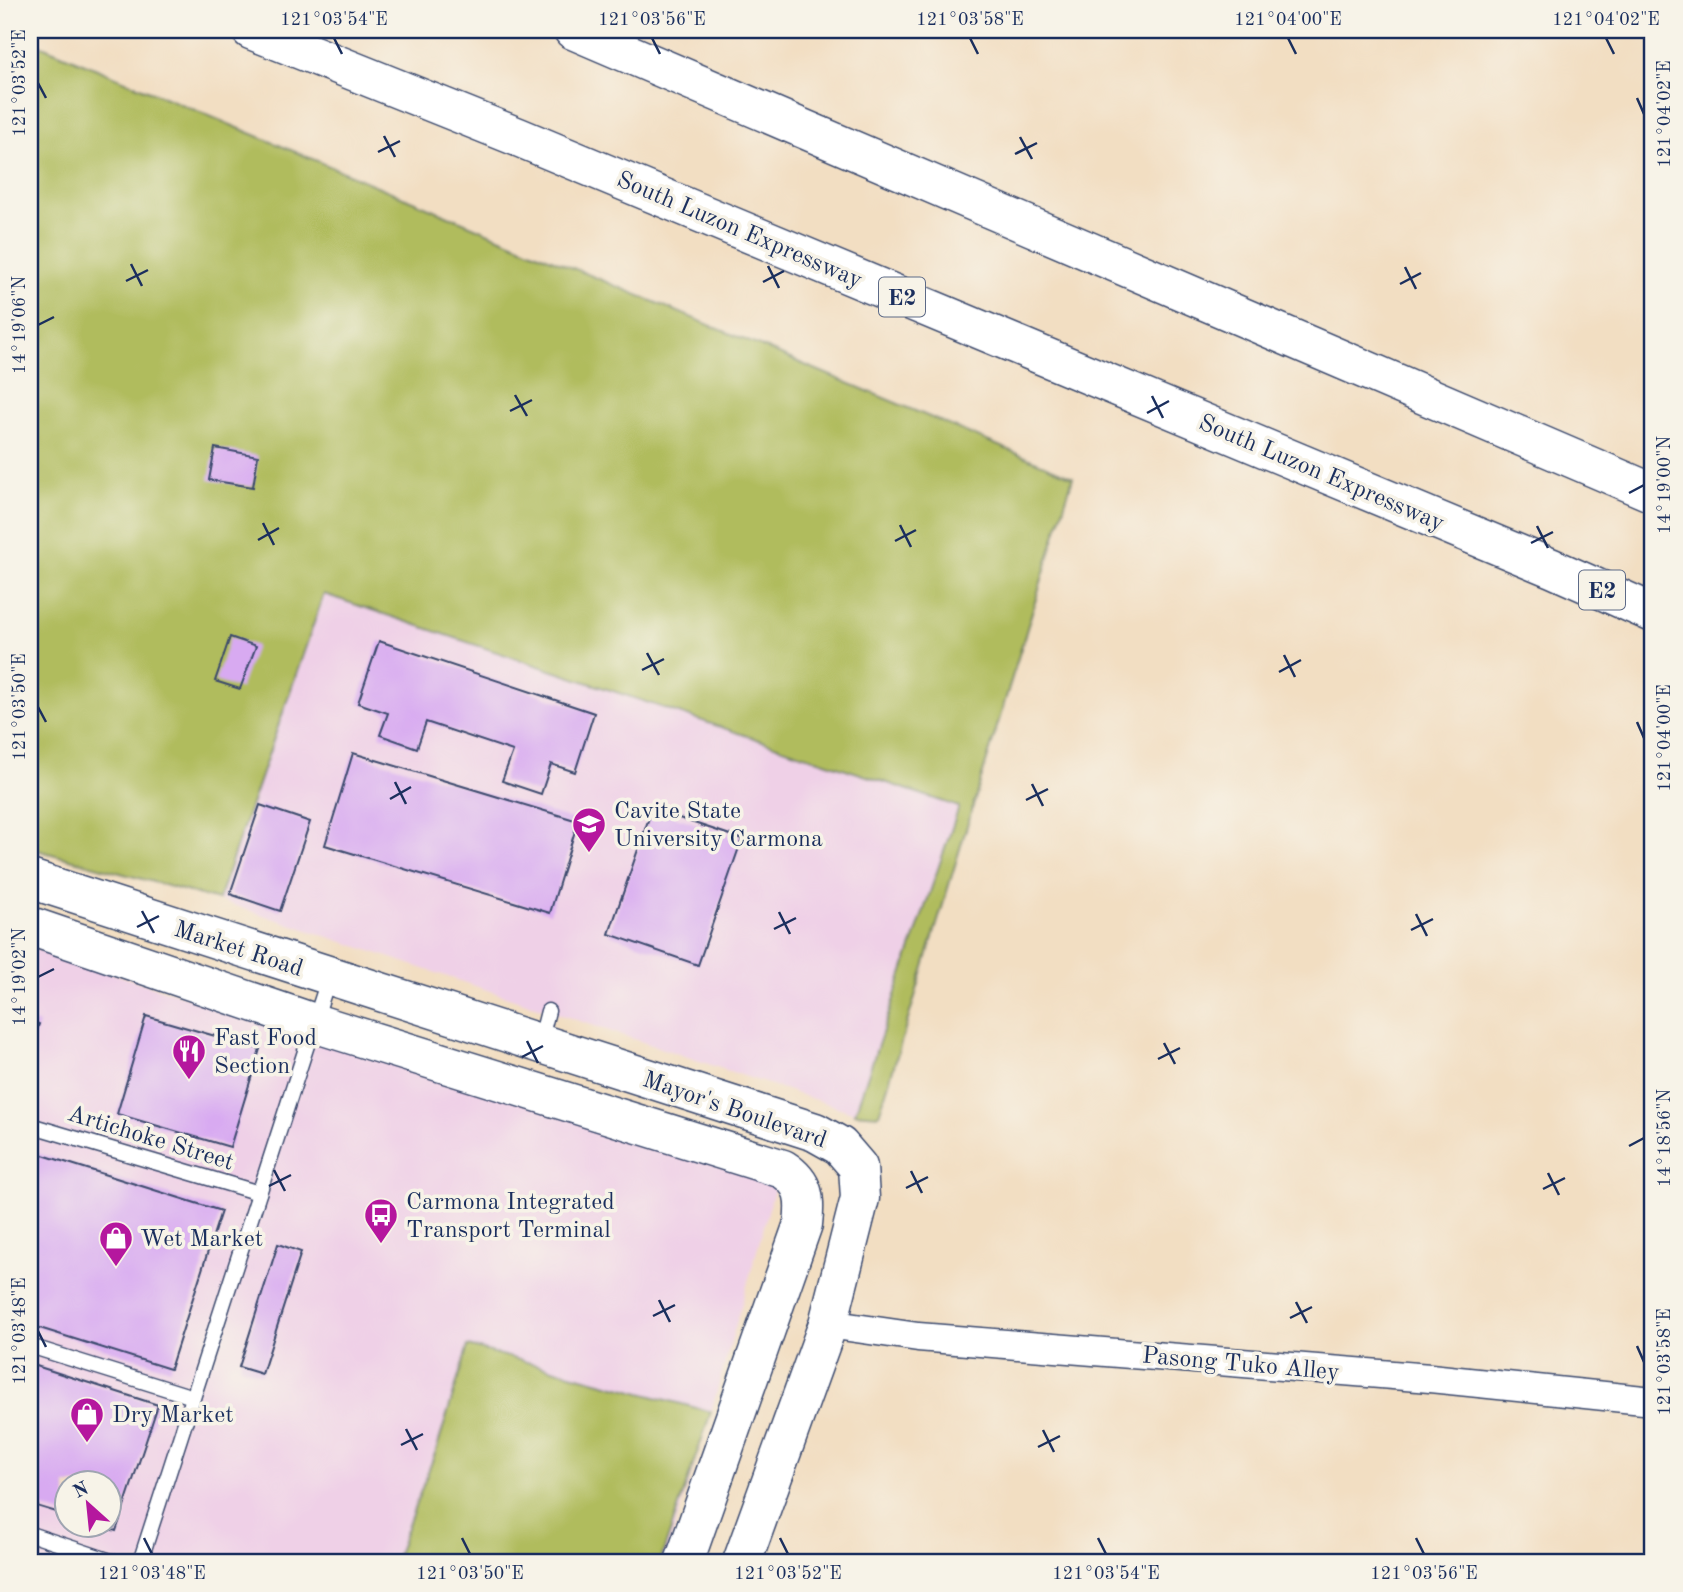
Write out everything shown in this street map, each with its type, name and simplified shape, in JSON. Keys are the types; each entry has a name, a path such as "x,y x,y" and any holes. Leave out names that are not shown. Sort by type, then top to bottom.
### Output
{"main road":[{"name":"South Luzon Expressway","path":"251,30 570,158 1552,568 1653,613"},
{"path":"573,30 1653,493"},
{"name":"Market Road","path":"30,880 329,977"},
{"name":"Market Road","path":"30,926 314,1023"},
{"name":"Mayor's Boulevard","path":"329,977 544,1027 815,1132 840,1146 858,1167 860,1198 828,1324 742,1562"},
{"name":"Mayor's Boulevard","path":"314,1023 783,1169 797,1178 803,1189 803,1224 684,1562"}],"street":[{"name":"Pasong Tuko Alley","path":"828,1324 918,1337 1430,1378 1653,1401"}],"lane":[{"path":"140,1562 329,977"},
{"name":"Artichoke Street","path":"30,1125 259,1193"},
{"path":"30,1346 193,1397"},
{"path":"30,1534 114,1562"}],"shaded area":[{"name":"Cavite State University Carmona","path":"323,594 960,807 855,1113 218,900"},
{"path":"30,947 326,1042 777,1180 711,1412 664,1562 30,1562"}],"green space":[{"path":"30,41 1073,477 879,1115 855,1113 959,807 324,594 218,900 30,848"},
{"path":"468,1346 711,1412 660,1562 394,1562 437,1448"}],"building":[{"path":"215,448 258,456 253,487 209,480"},
{"path":"230,637 256,646 240,689 215,681"},
{"path":"379,641 594,713 575,772 551,764 541,794 502,781 513,751 426,722 417,748 380,735 388,713 358,703"},
{"path":"353,753 578,821 550,913 325,845"},
{"path":"260,805 310,822 280,911 230,894"},
{"path":"652,809 742,839 698,965 609,934"},
{"name":"Fast Food Section","path":"146,1016 260,1049 230,1147 117,1114"},
{"path":"30,1021 39,1024 30,1049"},
{"name":"Wet Market","path":"30,1151 221,1211 170,1369 30,1325"},
{"path":"278,1244 301,1252 262,1374 239,1367"},
{"name":"Dry Market","path":"30,1364 158,1405 122,1513 122,1470 52,1470 52,1511 30,1504"}],"place":[{"name":"Cavite State University Carmona","path":"589,854"},
{"name":"Fast Food Section","path":"189,1081"},
{"name":"Carmona Integrated Transport Terminal","path":"381,1245"},
{"name":"Wet Market","path":"116,1268"},
{"name":"Dry Market","path":"87,1444"}]}
